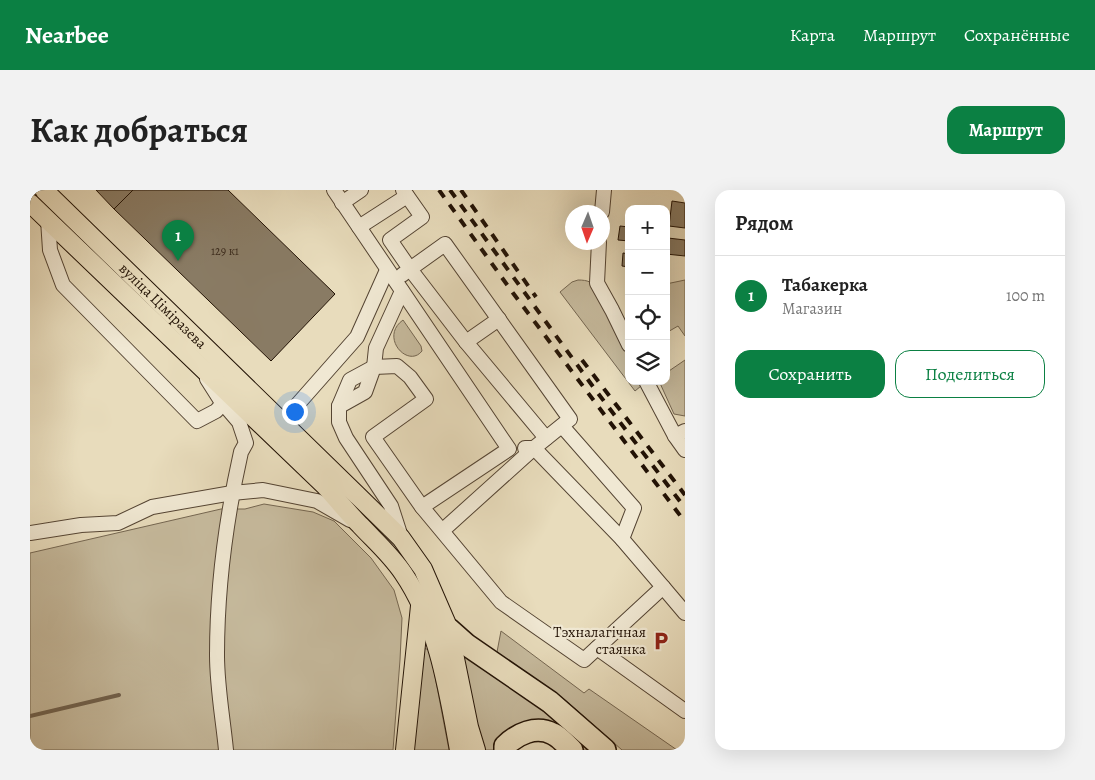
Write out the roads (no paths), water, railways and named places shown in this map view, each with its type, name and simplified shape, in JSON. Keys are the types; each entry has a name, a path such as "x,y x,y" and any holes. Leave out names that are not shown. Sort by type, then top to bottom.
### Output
{"highway":[{"path":"449,629 467,645 550,702 605,750"},
{"path":"505,750 505,746 513,738 527,732 540,731 553,734 572,750"}],"main road":[{"name":"вуліца Ціміразева","path":"44,190 232,394 248,414 324,485 360,525 387,551 421,602 436,644 459,750"},
{"name":"вуліца Ціміразева","path":"30,203 232,394 282,422 401,538 424,569 449,629 469,727 476,750"},
{"path":"405,750 421,602"}],"street":[{"path":"334,190 509,448"},
{"path":"342,203 362,190"},
{"path":"603,205 604,190"},
{"path":"359,227 405,193 422,217 390,240 466,342 546,438"},
{"path":"48,220 50,250 63,285 196,421 216,411 232,394"},
{"path":"280,444 282,422 357,337 394,281 445,244 570,419 534,448 442,531"},
{"path":"599,250 597,283 627,340"},
{"path":"394,281 376,348 374,368 339,406 339,422 346,438 391,506 401,538"},
{"path":"466,342 498,319"},
{"path":"374,368 397,366 410,377 426,399 373,438 422,507 501,602 584,660 663,587"},
{"path":"649,385 680,434 685,450"},
{"path":"226,750 217,658 218,598 232,493 241,452 246,444 232,394"},
{"path":"562,426 634,508 622,540"},
{"path":"422,507 509,448 534,448 622,540 685,613"},
{"path":"30,533 81,525 118,523 152,507 232,493 263,490 317,501 360,525"},
{"path":"598,648 685,711"}],"waterway":[{"path":"30,716 119,695"}],"railway":[{"path":"439,190 513,293 685,522"},
{"path":"450,190 594,388 685,508"},
{"path":"461,190 536,297"},
{"path":"582,360 685,495"}],"place":[{"name":"Табакерка","path":"178,261"},
{"name":"Тэхналагічная стаянка","path":"661,641"}]}
